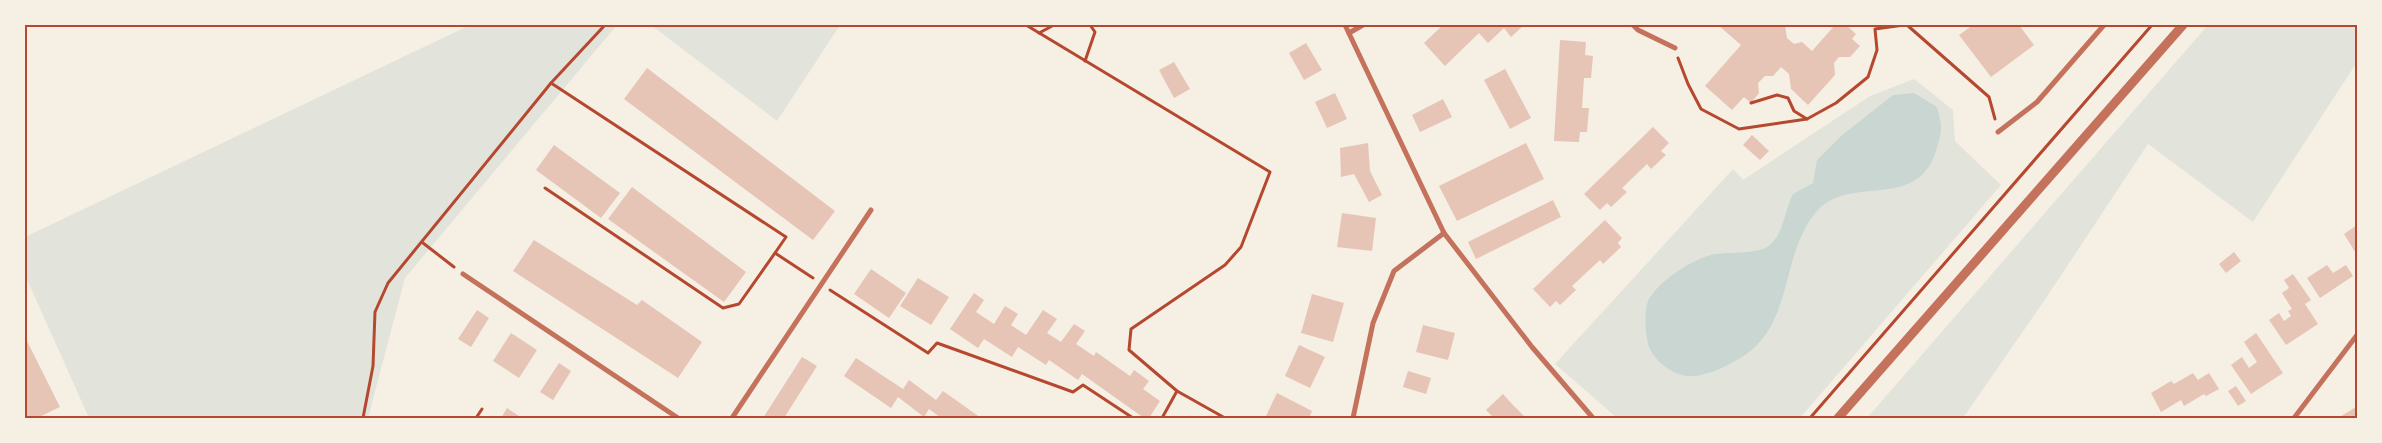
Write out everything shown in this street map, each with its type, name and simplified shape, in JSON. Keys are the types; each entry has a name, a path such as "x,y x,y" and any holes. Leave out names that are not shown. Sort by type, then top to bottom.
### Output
{"street":[{"path":"1345,25 1444,233 1532,347 1593,418"},
{"path":"1349,33 1363,25"},
{"path":"1633,25 1638,30 1675,48"},
{"path":"1998,132 2037,102 2104,25"},
{"path":"1838,418 2183,25"},
{"path":"732,418 871,210"},
{"path":"1353,418 1372,323 1394,272 1444,233"},
{"path":"462,274 678,418"},
{"path":"2294,418 2357,335"}],"path":[{"path":"363,418 373,366 376,312 388,284 400,266 423,243 552,83 605,25"},
{"path":"1026,25 1270,172 1241,247 1225,264 1131,329 1129,350 1177,391 1225,418"},
{"path":"1039,33 1054,25"},
{"path":"1085,60 1096,32 1090,25"},
{"path":"1675,48 1688,84 1701,109 1739,128 1807,120 1836,104 1868,77 1877,50 1875,27 1906,25 1989,98 1998,132"},
{"path":"1810,418 2152,25"},
{"path":"545,188 723,308 739,304 786,237 552,83"},
{"path":"1751,102 1777,95 1788,98 1794,111 1807,120"},
{"path":"423,243 462,274"},
{"path":"775,253 928,353 937,343 1073,392 1083,385 1133,418"},
{"path":"1162,418 1177,391"},
{"path":"476,418 482,409"}],"shaded area":[{"path":"470,25 617,25 405,278 368,418 89,418 25,275 25,237"},
{"path":"651,25 840,25 777,121"},
{"path":"2208,25 2357,25 2357,62 2253,222 2148,144 2044,301 1963,418 1867,418"},
{"path":"1914,79 1953,110 1955,141 2001,185 1800,418 1617,418 1555,364 1733,169 1743,180 1870,96"},
{"path":"1914,93 1937,107 1940,120 1941,133 1936,151 1927,170 1914,181 1898,187 1846,195 1831,200 1817,211 1805,229 1796,249 1778,311 1769,330 1756,346 1722,368 1696,376 1675,373 1663,365 1653,355 1648,344 1646,332 1647,306 1653,293 1668,278 1697,260 1715,254 1756,251 1767,247 1773,242 1780,230 1793,194 1813,183 1817,160 1841,136 1893,95"}],"building":[{"path":"1443,25 1524,25 1511,37 1504,28 1488,43 1479,33 1445,66 1424,43"},
{"path":"1718,25 1785,25 1787,38 1794,44 1802,42 1812,51 1835,25 1846,25 1856,34 1852,39 1860,46 1850,57 1839,57 1834,63 1835,75 1808,105 1791,89 1789,74 1781,67 1773,76 1765,76 1758,83 1759,93 1751,103 1744,97 1732,110 1705,86 1741,45"},
{"path":"1973,25 2019,25 2034,45 1991,77 1959,35"},
{"path":"1560,40 1586,42 1585,55 1593,56 1591,78 1584,78 1582,108 1589,108 1587,132 1580,132 1579,142 1554,141"},
{"path":"1306,43 1322,70 1304,80 1289,53"},
{"path":"1174,62 1190,89 1174,98 1159,70"},
{"path":"647,68 835,211 813,240 624,99"},
{"path":"1505,69 1531,118 1510,129 1484,80"},
{"path":"1335,93 1347,119 1327,128 1315,102"},
{"path":"1443,99 1452,117 1420,132 1412,115"},
{"path":"1653,127 1669,143 1661,151 1666,155 1651,169 1647,164 1622,188 1627,192 1611,207 1607,203 1600,210 1584,194"},
{"path":"1752,135 1769,151 1760,160 1743,145"},
{"path":"1368,143 1370,171 1382,195 1369,202 1354,174 1341,177 1340,148"},
{"path":"1526,143 1544,179 1457,221 1439,186"},
{"path":"554,145 620,193 601,218 536,170"},
{"path":"632,187 746,272 724,302 608,219"},
{"path":"1553,200 1561,217 1476,259 1468,242"},
{"path":"1342,213 1376,218 1372,251 1337,247"},
{"path":"1605,220 1622,238 1618,243 1621,247 1603,264 1600,260 1572,286 1576,290 1560,305 1556,301 1550,307 1533,289"},
{"path":"2357,225 2357,255 2344,234"},
{"path":"534,240 637,305 642,300 702,342 678,378 513,271"},
{"path":"2234,252 2241,261 2226,273 2219,264"},
{"path":"2327,265 2333,273 2346,265 2353,276 2320,298 2307,278"},
{"path":"871,269 906,293 889,318 854,294"},
{"path":"2293,274 2311,300 2305,304 2318,324 2286,345 2269,320 2279,313 2284,321 2291,316 2288,311 2292,309 2282,293 2289,288 2284,280"},
{"path":"918,278 949,297 931,325 900,306"},
{"path":"974,293 984,300 976,312 994,324 1005,306 1018,314 1011,325 1026,335 1043,310 1057,319 1047,333 1061,342 1074,324 1085,331 1076,344 1094,356 1096,352 1130,376 1134,370 1149,381 1143,389 1160,401 1149,418 1144,418 1082,374 1078,380 1049,360 1046,365 1018,347 1012,357 984,339 978,348 950,329"},
{"path":"1312,294 1344,303 1333,342 1301,333"},
{"path":"477,310 489,318 471,347 458,339"},
{"path":"1423,325 1455,333 1448,360 1416,352"},
{"path":"511,333 537,350 519,378 493,361"},
{"path":"2256,333 2283,373 2251,394 2231,365 2242,357 2249,368 2257,362 2244,342"},
{"path":"25,337 60,407 37,418 25,418"},
{"path":"1299,345 1325,357 1310,388 1285,376"},
{"path":"802,357 817,366 784,418 763,418"},
{"path":"856,358 903,389 909,380 936,400 943,391 981,418 941,418 929,409 924,417 898,397 891,408 844,376"},
{"path":"559,363 571,371 553,400 540,392"},
{"path":"1408,371 1431,378 1426,394 1403,387"},
{"path":"2193,373 2198,380 2209,373 2219,389 2206,396 2204,394 2184,406 2181,400 2161,412 2151,393 2171,381 2174,384"},
{"path":"2236,386 2246,401 2238,406 2228,391"},
{"path":"1277,393 1312,411 1309,418 1265,418"},
{"path":"1503,394 1526,418 1494,418 1486,410"},
{"path":"2356,407 2357,418 2338,418"},
{"path":"507,408 522,418 501,418"}]}
